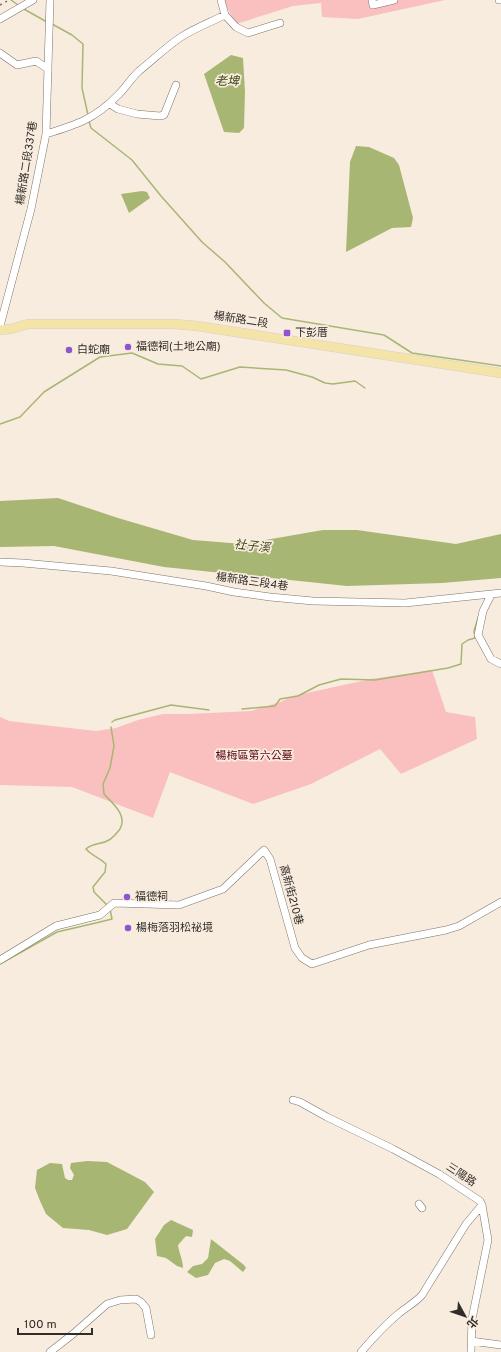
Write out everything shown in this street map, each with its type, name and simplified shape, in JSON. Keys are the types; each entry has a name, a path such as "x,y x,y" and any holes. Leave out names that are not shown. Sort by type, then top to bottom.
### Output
{"main road":[{"name":"楊新路二段","path":"0,330 11,329 28,324 191,325 501,373"}],"street":[{"path":"0,19 33,0"},
{"name":"楊新路二段337巷","path":"0,326 31,209 46,134 50,0"},
{"path":"221,0 225,15 236,27 248,32 280,23"},
{"path":"372,0 373,4 394,0"},
{"path":"46,134 76,125 93,116 110,104 137,72 163,50 182,36 225,15"},
{"path":"0,55 17,65 36,61 48,69"},
{"path":"110,104 118,110 137,114 164,115 176,84"},
{"name":"楊新路三段4巷","path":"0,562 111,571 206,586 234,592 313,601 405,603 501,593"},
{"path":"491,594 483,611 478,635 491,660 501,664"},
{"name":"高新街210巷","path":"0,960 56,926 100,915 114,903 179,905 223,889 264,850 270,859 295,948 302,958 312,964 369,945 446,930 459,926 501,902"},
{"name":"三陽路","path":"293,1100 300,1102 327,1117 368,1136 439,1174 480,1201 482,1205"},
{"path":"471,1352 472,1319 488,1240 482,1205"},
{"path":"361,1352 378,1332 399,1313 416,1302 422,1295 466,1224 482,1205"},
{"path":"50,1352 107,1304 120,1300 136,1299 141,1302 146,1308 151,1335"},
{"path":"471,1341 501,1345"}],"green space":[{"path":"223,0 445,0 358,19 322,17 321,3 293,6 236,24"},
{"name":"楊梅區第六公墓","path":"432,670 446,712 475,717 477,739 401,774 380,749 311,784 253,804 170,772 153,818 72,787 0,785 0,717 9,721 96,731 116,728 138,720 163,714 251,711 280,702 293,696 371,679"}],"water":[{"name":"老埤","path":"231,55 243,58 245,92 244,128 239,133 224,132 204,74"},
{"path":"356,146 369,147 394,158 399,165 413,218 411,227 392,228 346,252 350,162"},
{"path":"142,191 147,192 150,198 129,213 121,194"},
{"path":"58,498 118,518 193,540 243,544 323,530 357,530 456,544 501,534 501,578 442,583 347,586 164,567 54,546 0,547 0,501"},
{"path":"87,1161 107,1162 145,1182 154,1192 127,1229 107,1235 89,1230 63,1228 46,1214 35,1188 37,1170 50,1163 62,1164 65,1178 72,1180 74,1175 70,1168 71,1163"},
{"path":"171,1220 193,1230 192,1237 186,1236 178,1245 183,1268 177,1266 166,1258 157,1256 155,1239 164,1225"},
{"path":"211,1239 244,1265 246,1268 243,1272 230,1261 224,1259 215,1263 208,1275 196,1278 187,1272 193,1266 202,1264 208,1258"}],"waterway":[{"path":"11,0 18,5"},
{"path":"22,8 47,22"},
{"path":"52,24 72,35 83,44 82,88 88,115"},
{"path":"89,121 91,128 132,160 161,196 202,242 225,262 264,303 282,318 384,335 412,353 501,366"},
{"name":"社子溪","path":"0,424 20,417 44,392 100,357 132,353 158,364 182,366 201,379 240,367 286,370 312,377 325,383 333,384 355,381 365,388"},
{"path":"242,709 275,706 280,699 298,696 319,685 341,679 375,680 448,668 461,664 462,644 475,638 474,631 479,615"},
{"path":"112,722 171,705 209,710"},
{"path":"108,906 94,892 93,887 105,872 106,864 86,849 92,845 103,843 111,839 120,829 122,824 121,814 115,805 104,794 103,784 110,768 114,746 111,727"},
{"path":"0,964 57,932 112,919 110,909"}],"railway":[{"path":"0,5 9,0"}],"place":[{"name":"下彭厝","path":"287,333"},
{"name":"福德祠(土地公廟)","path":"128,347"},
{"name":"白蛇廟","path":"69,350"},
{"name":"福德祠","path":"127,897"},
{"name":"楊梅落羽松祕境","path":"128,928"}]}
